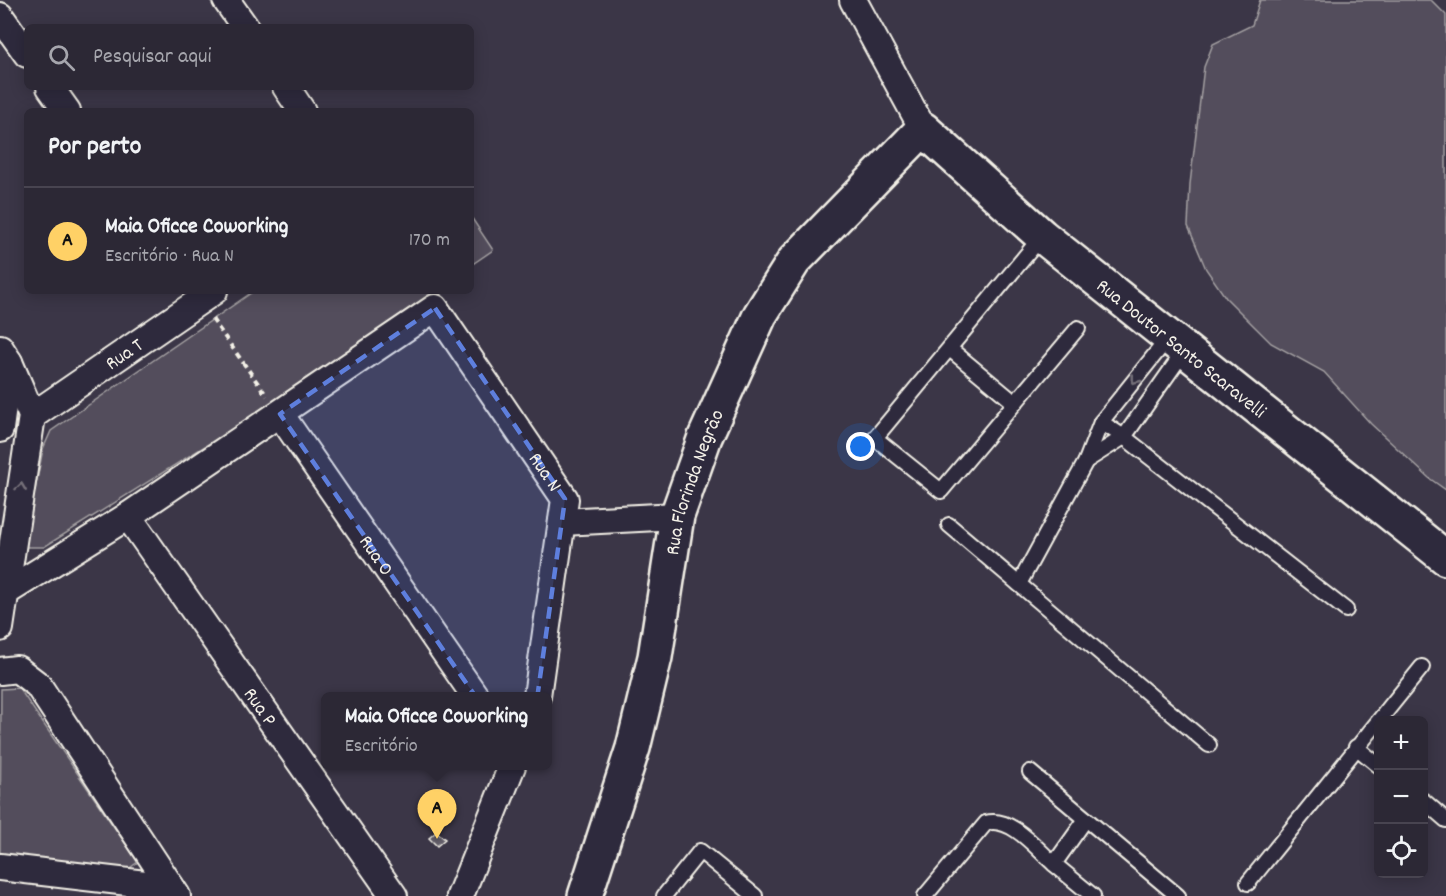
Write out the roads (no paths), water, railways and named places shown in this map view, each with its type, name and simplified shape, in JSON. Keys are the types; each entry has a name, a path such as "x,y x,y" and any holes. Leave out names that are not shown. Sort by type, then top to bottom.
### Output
{"street":[{"path":"226,0 242,24"},
{"path":"853,0 923,129"},
{"path":"0,16 24,50"},
{"path":"52,90 64,108"},
{"path":"288,90 300,108"},
{"name":"Rua Doutor Santo Scaravelli","path":"923,129 1042,236 1446,558"},
{"name":"Rua Florinda Negrão","path":"585,896 633,748 655,657 677,516 705,437 760,315 794,261 923,129"},
{"name":"Rua T","path":"32,416 202,294"},
{"name":"Rua N","path":"280,414 435,308 565,499 538,692"},
{"path":"0,628 32,416 5,355"},
{"path":"0,429 5,355"},
{"path":"6,592 128,516 280,414"},
{"name":"Rua O","path":"280,414 472,692"},
{"name":"Rua P","path":"128,516 394,896"},
{"path":"562,522 677,516"},
{"path":"0,671 17,669 38,685 174,891"},
{"path":"460,896 510,770"},
{"path":"0,867 174,891"}],"lane":[{"path":"1042,236 875,438 941,491 1078,328"},
{"path":"1019,584 1086,460 1101,422 1177,344"},
{"path":"1086,460 1124,437 1177,344"},
{"path":"950,349 1015,403"},
{"path":"1101,422 1124,437 1346,610"},
{"path":"949,525 1209,746"},
{"path":"1248,883 1422,667"},
{"path":"1356,747 1374,762"},
{"path":"1030,772 1179,896"},
{"path":"1428,804 1446,820"},
{"path":"1054,864 1086,819"},
{"path":"926,896 986,823 997,820 1008,824 1093,896"},
{"path":"664,896 700,851 755,896"}],"place":[{"name":"Maia Oficce Coworking","path":"437,839"}]}
